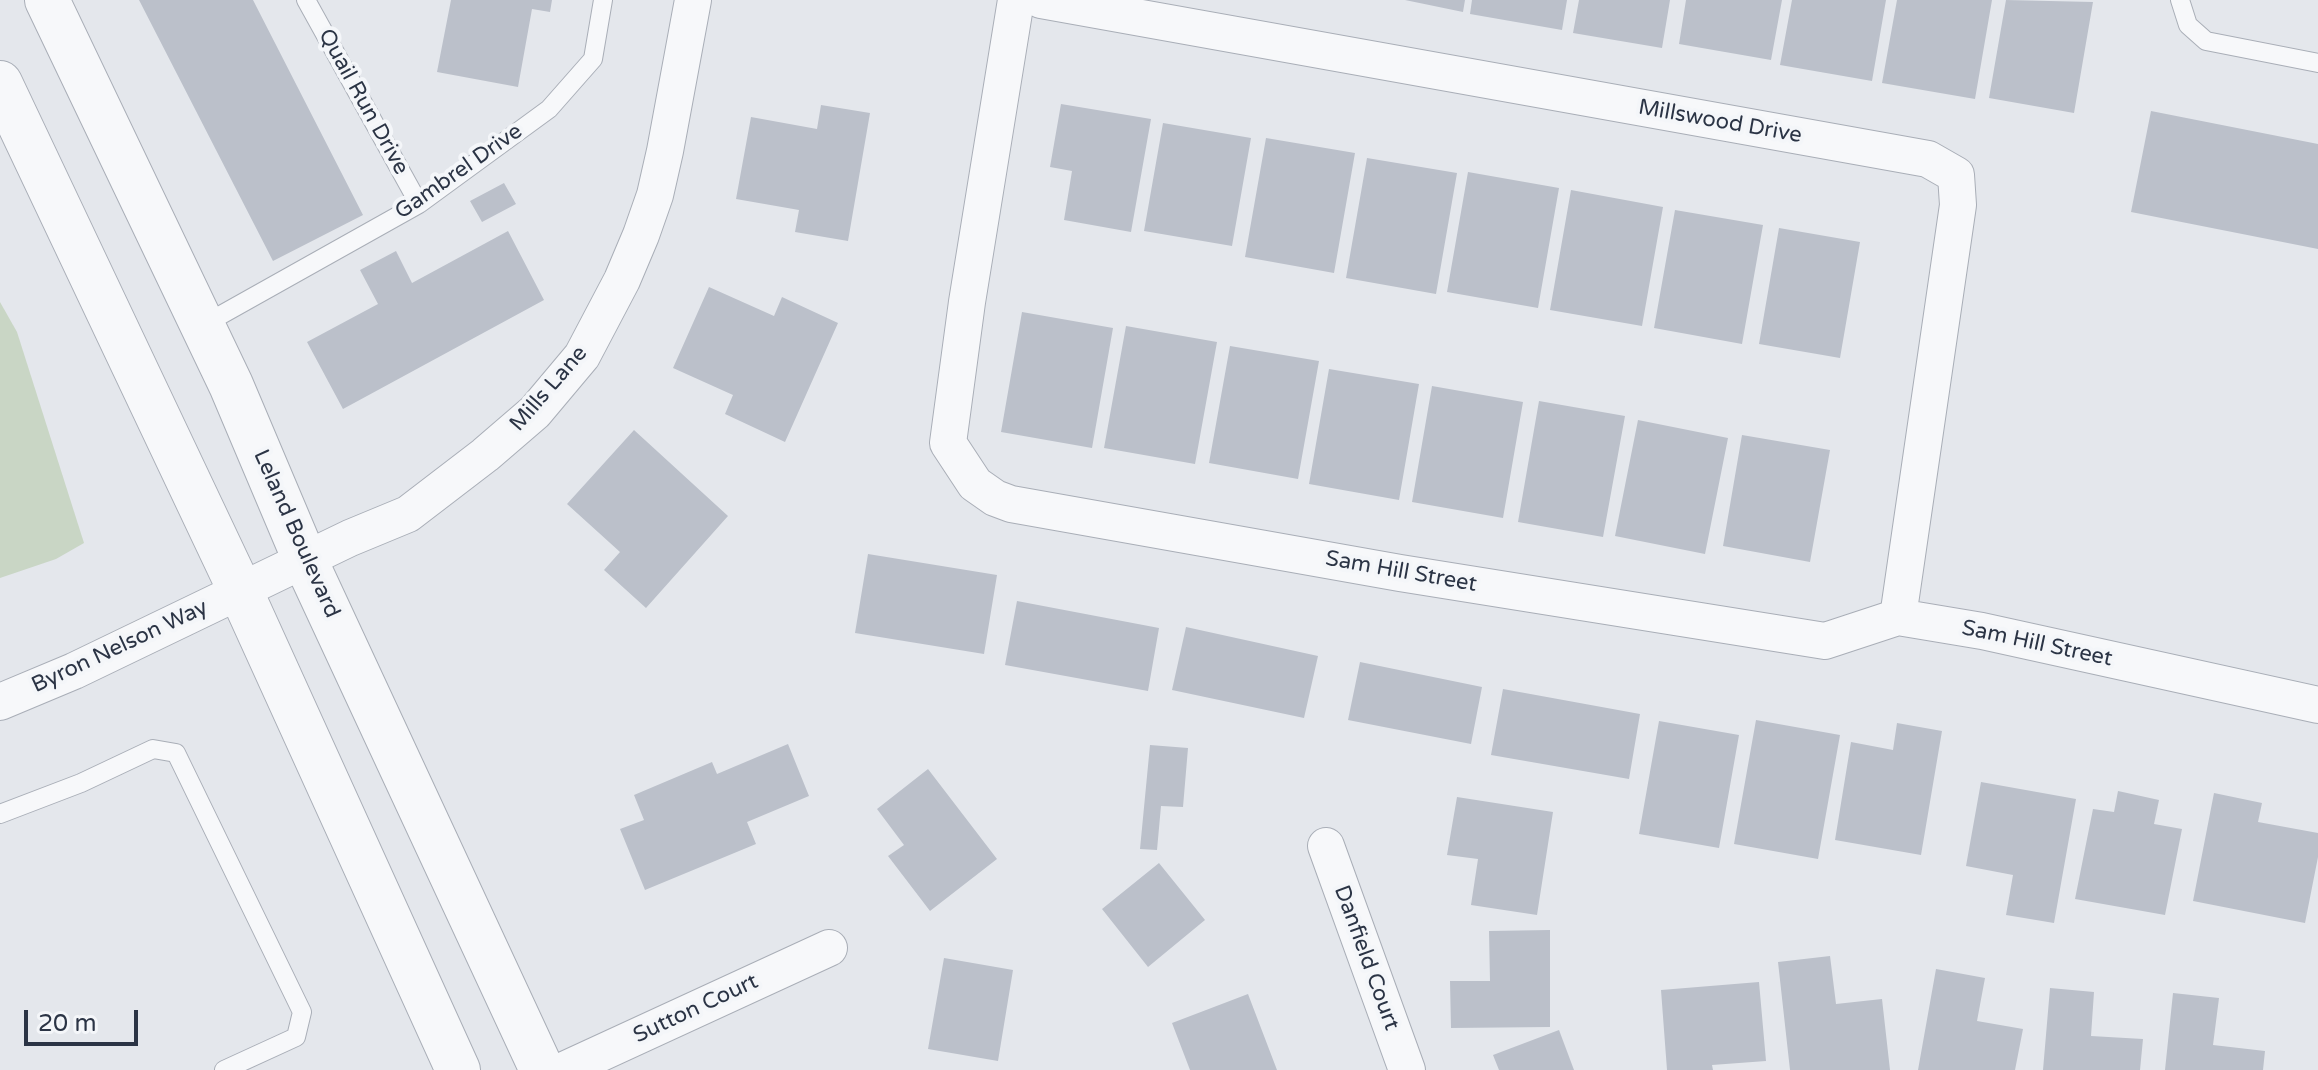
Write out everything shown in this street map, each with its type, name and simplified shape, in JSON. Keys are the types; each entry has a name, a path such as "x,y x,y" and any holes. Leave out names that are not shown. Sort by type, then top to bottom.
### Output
{"street":[{"name":"Leland Boulevard","path":"47,0 203,325 305,560 542,1070"},
{"name":"Mills Lane","path":"240,590 408,514 535,412 582,356 622,280 655,195 693,0"},
{"name":"Sam Hill Street","path":"1016,0 967,302 948,443 975,484 1003,501 1400,573 1825,641 1898,617 1982,631 2318,705"},
{"name":"Millswood Drive","path":"1041,0 1928,159 1956,175 1958,205 1898,617"},
{"path":"0,83 240,590 458,1070"},
{"name":"Byron Nelson Way","path":"0,702 74,671 240,590"},
{"name":"Danfield Court","path":"1326,846 1407,1070"},
{"name":"Sutton Court","path":"564,1070 829,948"}],"lane":[{"name":"Quail Run Drive","path":"306,0 419,204"},
{"name":"Gambrel Drive","path":"203,325 419,204 549,109 593,59 603,0"},
{"path":"2180,0 2188,25 2206,41 2318,63"},
{"path":"0,814 81,783 153,749 176,753 302,1012 296,1037 224,1070"}],"green space":[{"path":"0,302 17,332 84,543 56,559 0,578"}],"building":[{"path":"139,0 253,0 363,215 273,261"},
{"path":"451,0 552,0 550,12 532,9 518,87 437,72"},
{"path":"1405,0 1465,0 1463,12"},
{"path":"1472,0 1567,0 1562,30 1470,14"},
{"path":"1579,0 1670,0 1662,48 1573,33"},
{"path":"1686,0 1782,0 1771,60 1679,44"},
{"path":"1792,0 1886,0 1872,81 1780,65"},
{"path":"1897,0 1992,0 1975,99 1882,83"},
{"path":"2006,0 2093,2 2074,113 1989,98"},
{"path":"1061,104 1151,119 1131,232 1064,220 1072,171 1050,167"},
{"path":"821,105 870,113 848,241 795,232 799,210 736,199 751,117 817,129"},
{"path":"2151,111 2318,144 2318,249 2131,212"},
{"path":"1163,123 1251,138 1232,246 1144,231"},
{"path":"1266,138 1355,153 1334,273 1245,257"},
{"path":"1367,158 1457,173 1436,294 1346,278"},
{"path":"1468,172 1559,188 1538,308 1447,292"},
{"path":"504,183 516,204 482,222 470,201"},
{"path":"1571,190 1663,207 1642,326 1550,310"},
{"path":"1675,210 1763,225 1742,344 1654,328"},
{"path":"1779,228 1860,242 1840,358 1759,344"},
{"path":"508,231 544,300 343,409 307,342 378,304 360,270 396,251 412,283"},
{"path":"709,287 774,316 782,297 838,323 785,442 725,414 733,395 673,368"},
{"path":"1022,312 1113,328 1092,448 1001,432"},
{"path":"1126,326 1217,342 1195,464 1104,448"},
{"path":"1230,346 1319,361 1298,479 1209,463"},
{"path":"1329,369 1419,384 1399,500 1309,484"},
{"path":"1432,386 1523,402 1503,518 1412,502"},
{"path":"1539,401 1625,416 1603,537 1518,522"},
{"path":"1638,420 1728,438 1705,554 1615,536"},
{"path":"634,430 728,516 646,608 604,570 620,552 567,504"},
{"path":"1742,435 1830,450 1810,562 1723,546"},
{"path":"868,554 997,575 984,654 855,633"},
{"path":"1017,601 1159,628 1148,691 1005,665"},
{"path":"1186,627 1318,656 1304,718 1172,690"},
{"path":"1360,662 1482,687 1471,744 1348,720"},
{"path":"1503,689 1640,714 1629,779 1491,755"},
{"path":"1756,720 1840,735 1818,859 1734,844"},
{"path":"1659,721 1739,735 1719,848 1639,834"},
{"path":"1897,723 1942,731 1921,855 1835,840 1851,742 1893,750"},
{"path":"788,744 809,796 747,822 756,844 645,890 620,829 644,820 634,795 712,762 717,774"},
{"path":"1150,745 1188,748 1183,807 1161,806 1157,850 1140,849"},
{"path":"928,769 997,859 930,911 888,856 904,845 877,809"},
{"path":"1981,782 2076,799 2054,923 2006,915 2013,875 1966,866"},
{"path":"2118,791 2159,800 2154,824 2182,829 2165,915 2075,899 2093,809 2114,812"},
{"path":"2214,793 2262,803 2258,822 2318,833 2318,857 2305,923 2193,901"},
{"path":"1457,797 1553,812 1537,915 1471,905 1478,859 1447,855"},
{"path":"1159,863 1205,920 1148,967 1102,909"},
{"path":"1550,930 1550,1027 1451,1028 1450,981 1490,981 1489,931"},
{"path":"1830,956 1836,1004 1882,999 1890,1070 1790,1070 1778,962"},
{"path":"944,958 1013,970 998,1061 928,1049"},
{"path":"1936,969 1985,978 1977,1021 2023,1029 2015,1070 1918,1070"},
{"path":"1759,982 1766,1061 1712,1065 1713,1070 1667,1070 1661,990"},
{"path":"2050,988 2094,992 2091,1036 2143,1039 2140,1070 2043,1070"},
{"path":"2173,993 2219,998 2213,1045 2265,1051 2263,1070 2165,1070"},
{"path":"1248,994 1277,1070 1190,1070 1172,1023"},
{"path":"1559,1030 1574,1070 1499,1070 1493,1055"}]}
